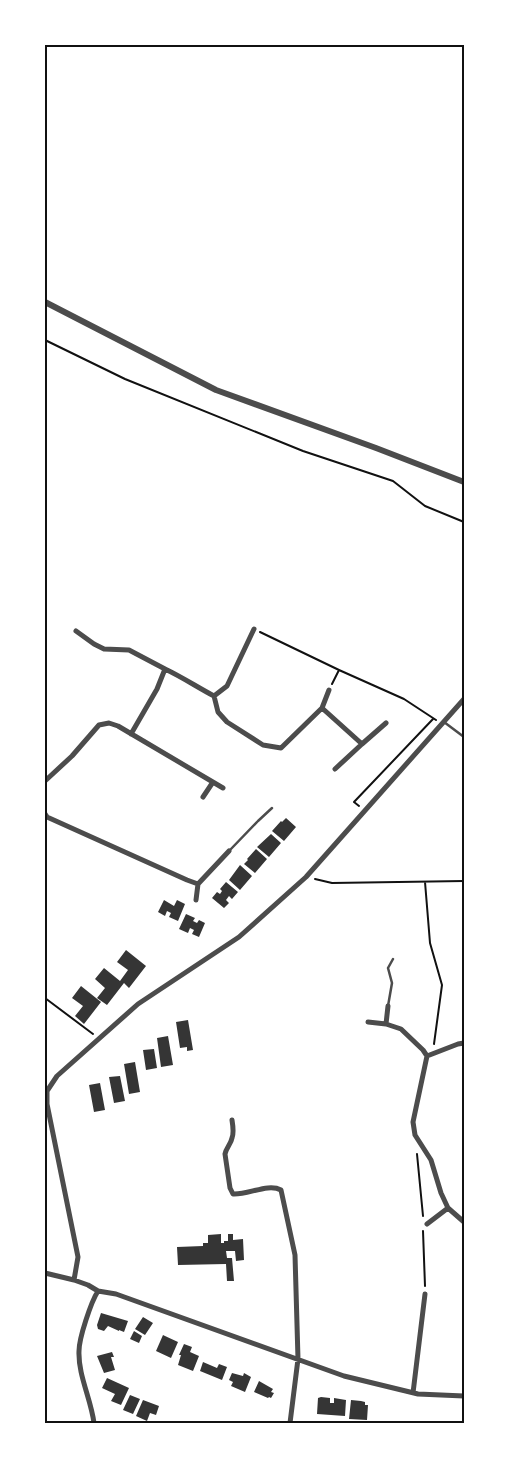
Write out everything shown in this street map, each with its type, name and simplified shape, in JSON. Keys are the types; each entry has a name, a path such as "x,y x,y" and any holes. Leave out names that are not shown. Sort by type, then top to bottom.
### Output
{"street":[{"path":"45,302 216,390 464,482"},
{"path":"214,696 227,686 254,629"},
{"path":"76,631 104,649 129,650 181,676 214,696 218,712 227,722 263,745 281,748 322,708 328,690"},
{"path":"131,734 157,690 165,669"},
{"path":"74,1280 78,1258 47,1104 47,1091 57,1076 138,1004 238,936 306,876 464,699"},
{"path":"322,708 362,744"},
{"path":"45,781 72,756 99,725 109,723 118,726 223,788"},
{"path":"335,769 386,723"},
{"path":"203,797 212,782"},
{"path":"45,814 47,817 81,833 198,884"},
{"path":"196,900 198,884 229,852"},
{"path":"386,1024 388,1006"},
{"path":"368,1022 386,1024 401,1029 427,1056 413,1122 415,1135 430,1160 448,1208 464,1222"},
{"path":"427,1056 464,1043"},
{"path":"232,1120 232,1140 225,1150 230,1188 233,1194 270,1188 281,1190 295,1255 298,1360 290,1423"},
{"path":"425,1224 448,1208"},
{"path":"45,1273 74,1280 98,1291 116,1294 344,1376 413,1393 464,1396"},
{"path":"94,1423 81,1370 79,1350 93,1300 98,1291"},
{"path":"413,1393 425,1294"}],"lane":[{"path":"443,723 464,737"},
{"path":"229,852 272,808"},
{"path":"388,1006 392,983 388,968 393,959"}],"path":[{"path":"45,340 125,379 249,430 302,451 393,481 424,506 464,522"},
{"path":"254,629 404,700 443,723"},
{"path":"328,690 339,670"},
{"path":"365,811 354,802 434,719"},
{"path":"306,876 332,883 464,881"},
{"path":"424,882 430,943 442,985 433,1054"},
{"path":"45,998 99,1039"},
{"path":"415,1135 425,1224 425,1294"}],"building":[{"path":"286,818 296,827 284,841 272,831"},
{"path":"271,834 281,843 269,857 257,847"},
{"path":"256,849 267,859 255,873 244,864"},
{"path":"240,865 252,876 240,890 229,880"},
{"path":"226,882 238,892 232,899 229,896 226,900 229,903 224,908 212,898 217,892 220,894 222,891 220,889"},
{"path":"164,900 174,906 177,900 185,904 178,921 169,917 171,913 167,911 165,916 158,912"},
{"path":"186,914 195,918 193,921 197,923 199,920 205,923 199,937 192,934 194,930 190,928 188,933 179,929"},
{"path":"126,950 146,966 129,988 124,983 107,1005 97,998 105,988 95,979 104,968 120,981 128,970 117,962"},
{"path":"81,986 101,1002 84,1024 75,1016 83,1006 72,998"},
{"path":"188,1020 193,1050 187,1051 187,1047 180,1048 176,1022"},
{"path":"168,1036 173,1065 161,1067 157,1038"},
{"path":"154,1049 157,1068 146,1070 143,1050"},
{"path":"135,1062 140,1092 129,1094 124,1064"},
{"path":"120,1076 125,1101 114,1103 109,1077"},
{"path":"100,1083 105,1110 94,1112 89,1085"},
{"path":"221,1234 221,1243 228,1241 228,1234 233,1234 233,1240 243,1239 244,1260 236,1261 235,1251 226,1251 227,1258 232,1258 234,1281 227,1281 226,1264 178,1265 177,1247 203,1246 203,1243 208,1243 208,1235"},
{"path":"101,1313 128,1321 124,1332 108,1326 104,1331 98,1329 97,1325"},
{"path":"143,1317 153,1323 145,1335 135,1329"},
{"path":"134,1331 142,1336 139,1343 130,1339"},
{"path":"163,1335 178,1342 171,1358 156,1351"},
{"path":"184,1344 192,1347 190,1352 199,1356 193,1371 178,1365 181,1355 179,1355"},
{"path":"112,1352 114,1357 111,1357 115,1370 104,1373 97,1356"},
{"path":"203,1362 217,1368 219,1364 227,1367 222,1380 200,1371"},
{"path":"232,1373 243,1376 244,1373 251,1377 245,1392 231,1386 233,1382 229,1380"},
{"path":"107,1378 129,1388 121,1405 111,1401 115,1394 102,1388"},
{"path":"259,1381 273,1389 271,1392 274,1393 271,1398 254,1392"},
{"path":"130,1395 140,1399 133,1414 123,1410"},
{"path":"318,1398 330,1398 330,1403 334,1403 334,1398 346,1400 345,1416 317,1414"},
{"path":"143,1400 159,1406 156,1415 150,1413 147,1421 136,1416"},
{"path":"351,1400 365,1402 365,1405 368,1405 367,1420 349,1419"}]}
